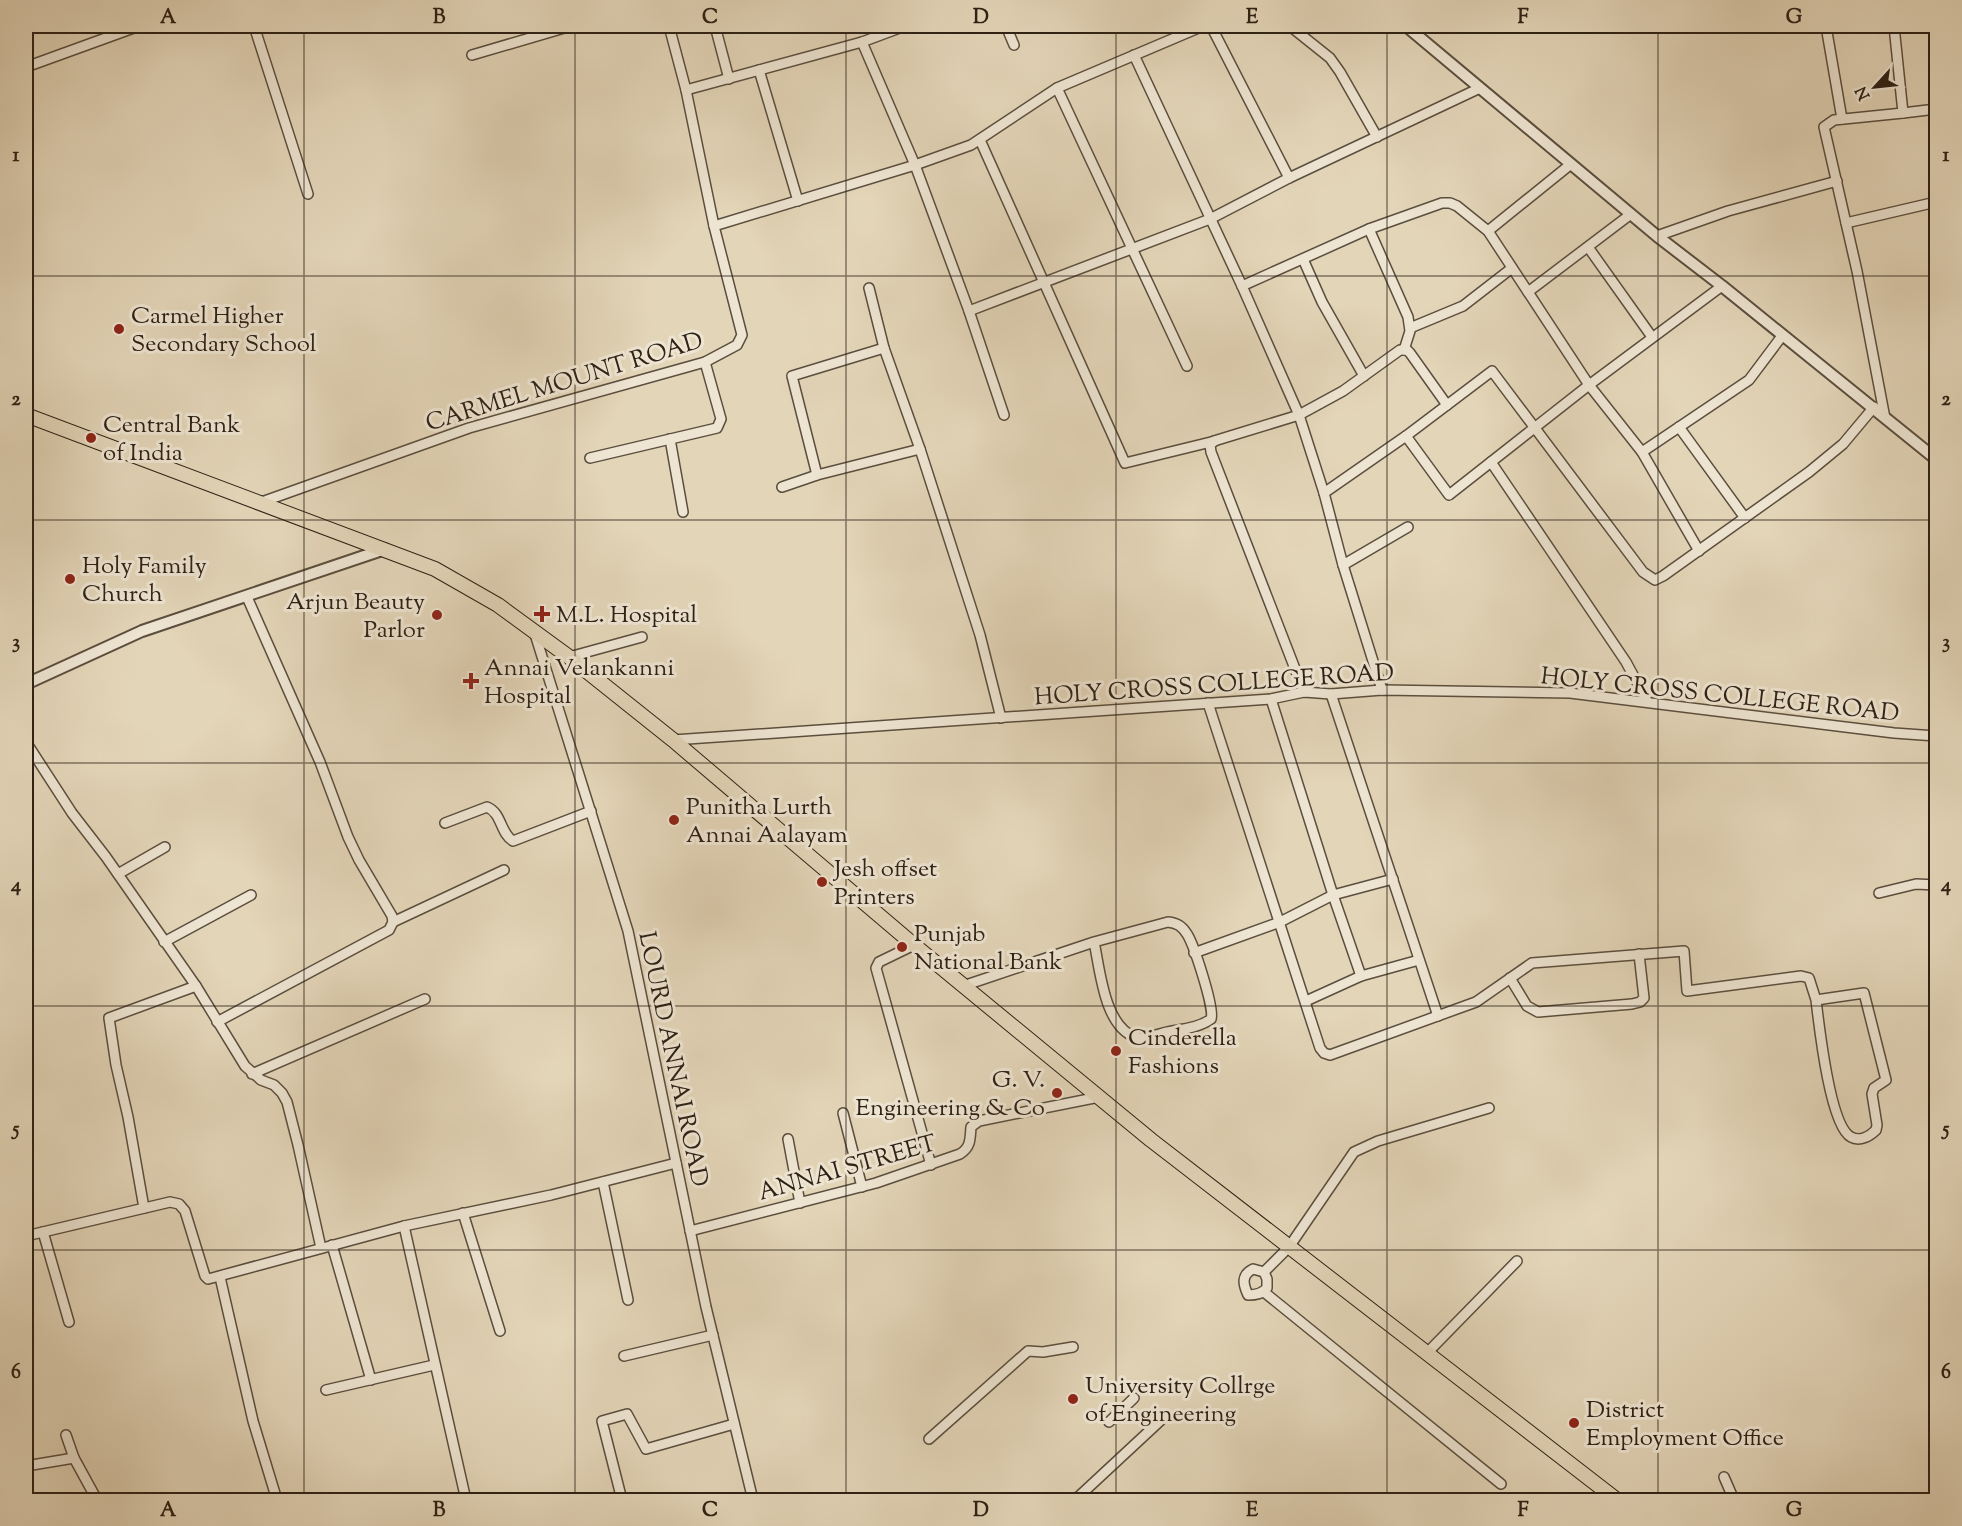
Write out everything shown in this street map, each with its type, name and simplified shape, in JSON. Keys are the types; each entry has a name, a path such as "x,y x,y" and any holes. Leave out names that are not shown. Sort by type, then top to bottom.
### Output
{"main road":[{"path":"26,415 435,569 498,604 673,740 914,945 1099,1097 1617,1500"}],"street":[{"path":"26,67 124,28 139,26"},
{"path":"254,26 308,194"},
{"path":"472,55 571,26"},
{"name":"CARMEL MOUNT ROAD","path":"259,503 469,428 705,362 737,345 742,334 714,226 686,90 669,26"},
{"path":"715,26 729,79"},
{"path":"686,90 862,42 905,26"},
{"path":"1006,26 1014,45"},
{"path":"714,226 915,165 971,145 1057,88 1203,26"},
{"path":"1212,26 1289,178"},
{"path":"1290,26 1330,58 1377,137"},
{"path":"1406,26 1657,236 1722,285 1936,459"},
{"path":"1894,26 1903,112"},
{"path":"1827,32 1842,119"},
{"path":"862,42 915,165 969,311 1004,415"},
{"path":"1134,55 1242,286 1299,415 1382,690"},
{"path":"759,70 798,201"},
{"path":"1057,88 1187,366"},
{"path":"969,311 1210,219 1289,178 1480,88"},
{"path":"1885,417 1824,127 1827,123 1842,119 1936,109"},
{"path":"980,140 1125,463 1220,439 1299,415 1343,391 1396,351 1404,350 1410,353 1447,405"},
{"path":"1488,231 1571,164"},
{"path":"1657,236 1728,210 1837,181"},
{"path":"1846,223 1936,202"},
{"path":"1242,286 1369,229 1442,203 1457,206 1488,231 1589,385 1642,452 1699,551"},
{"path":"1528,292 1631,214"},
{"path":"1369,229 1408,317 1410,328 1404,350"},
{"path":"1588,247 1652,337"},
{"path":"1304,259 1322,302 1364,376"},
{"path":"1410,328 1463,306 1512,268"},
{"path":"1406,436 1449,495 1589,385 1722,285"},
{"path":"869,288 885,348 920,448 980,636 1001,718"},
{"path":"1642,452 1749,380 1782,336"},
{"path":"817,475 792,376 885,348"},
{"path":"590,458 714,430 720,423 705,362"},
{"path":"1324,493 1406,436 1492,371 1647,576 1658,579 1809,472 1843,444 1874,407"},
{"path":"1679,427 1744,518"},
{"path":"670,439 683,512"},
{"path":"1220,439 1211,443 1209,447 1304,692"},
{"path":"782,487 817,475 920,448"},
{"path":"1491,462 1626,662 1647,701"},
{"path":"1343,565 1408,527"},
{"path":"26,684 142,631 385,549"},
{"path":"217,1022 389,930 393,922 392,916 348,837 320,762 247,597"},
{"name":"LOURD ANNAI ROAD","path":"534,631 628,931 712,1335 753,1500"},
{"path":"569,657 642,637"},
{"name":"HOLY CROSS COLLEGE ROAD","path":"673,740 1271,699 1304,692 1382,690 1570,693 1894,733 1936,736"},
{"path":"1330,693 1438,1016"},
{"path":"1271,699 1361,976"},
{"path":"1208,703 1320,1048 1324,1053 1330,1055 1476,1002 1532,963 1684,951 1687,992 1801,976 1809,978 1816,1000 1824,1062 1839,1119 1848,1136 1861,1139 1876,1130 1872,1094 1874,1088 1886,1080 1864,993 1816,1000"},
{"path":"26,742 72,813 118,874 196,986 245,1066 252,1074 274,1085 282,1093 287,1102 321,1248"},
{"path":"445,823 487,807 496,813 508,838 513,841 591,812"},
{"path":"1936,814 1936,826"},
{"path":"118,874 165,847"},
{"path":"393,922 504,870"},
{"path":"1194,953 1280,922 1333,895 1393,879"},
{"path":"1879,893 1916,884 1936,885"},
{"path":"164,942 251,895"},
{"path":"963,986 1094,942 1168,922 1178,924 1187,934 1211,1004 1211,1019 1203,1024 1136,1038 1115,1020 1108,1006 1094,942"},
{"path":"914,945 879,962 876,968 931,1164"},
{"path":"1510,978 1527,1006 1538,1012 1632,1004 1644,998 1639,954"},
{"path":"1305,1001 1361,976 1419,960"},
{"path":"144,1208 116,1065 110,1018 196,986"},
{"path":"252,1074 425,999"},
{"name":"ANNAI STREET","path":"690,1231 862,1187 931,1164 967,1150 970,1144 971,1127 979,1121 1099,1097"},
{"path":"1264,1272 1289,1247 1354,1152 1378,1141 1490,1108"},
{"path":"843,1113 862,1187"},
{"path":"788,1139 800,1203"},
{"path":"26,1236 170,1202 179,1204 185,1211 205,1276 208,1279 404,1226 603,1182 676,1163"},
{"path":"603,1182 628,1300"},
{"path":"463,1213 500,1331"},
{"path":"404,1226 466,1500"},
{"path":"43,1232 69,1322"},
{"path":"332,1245 371,1380"},
{"path":"1427,1353 1517,1261"},
{"path":"1264,1272 1253,1269 1244,1276 1244,1285 1248,1295 1264,1292 1501,1484"},
{"path":"1264,1272 1268,1284 1264,1292"},
{"path":"219,1277 253,1421 276,1500"},
{"path":"624,1356 712,1335"},
{"path":"929,1439 1028,1351 1044,1352 1073,1347"},
{"path":"326,1390 434,1365"},
{"path":"1109,1422 1134,1398"},
{"path":"622,1500 602,1421 627,1414 646,1449 734,1424"},
{"path":"1075,1500 1160,1421"},
{"path":"66,1435 74,1458 97,1500"},
{"path":"26,1458 32,1465 74,1458"},
{"path":"1724,1477 1734,1500"}],"place":[{"name":"Carmel Higher Secondary School","path":"119,329"},
{"name":"Central Bank of India","path":"91,438"},
{"name":"Holy Family Church","path":"70,579"},
{"name":"M.L. Hospital","path":"542,614"},
{"name":"Arjun Beauty Parlor","path":"437,615"},
{"name":"Annai Velankanni Hospital","path":"471,681"},
{"name":"Punitha Lurth Annai Aalayam","path":"674,820"},
{"name":"Jesh offset Printers","path":"822,882"},
{"name":"Punjab National Bank","path":"902,947"},
{"name":"Cinderella Fashions","path":"1116,1051"},
{"name":"G. V. Engineering & Co","path":"1057,1093"},
{"name":"University Collrge of Engineering","path":"1073,1399"},
{"name":"District Employment Office","path":"1574,1423"}]}
